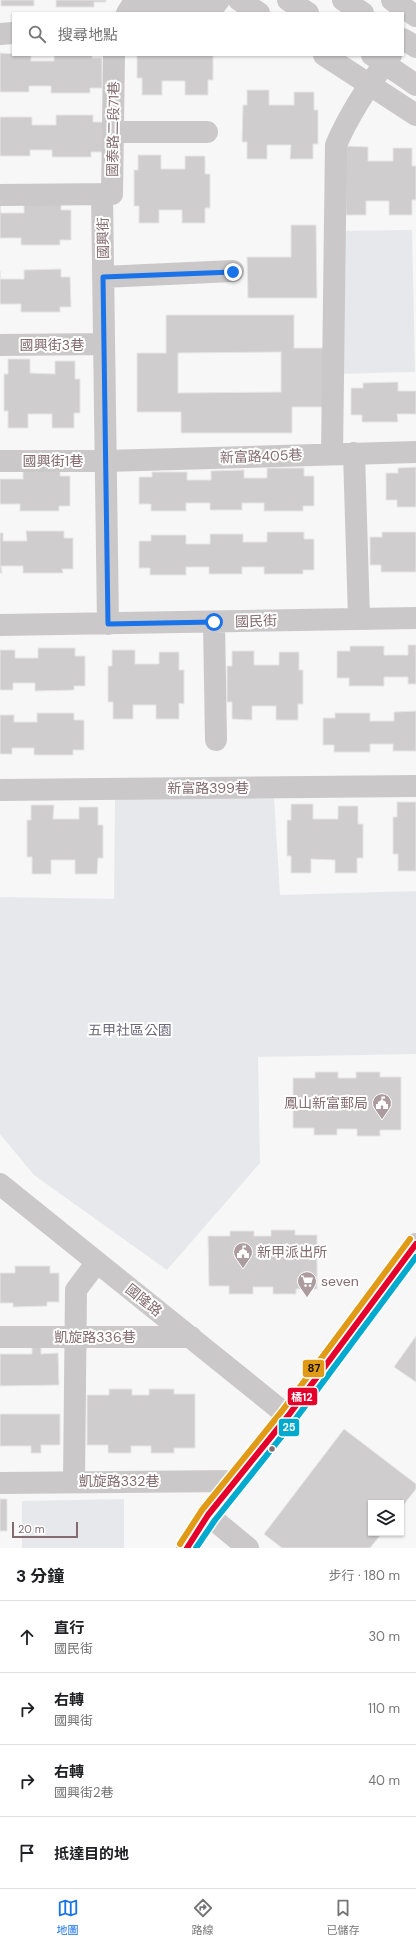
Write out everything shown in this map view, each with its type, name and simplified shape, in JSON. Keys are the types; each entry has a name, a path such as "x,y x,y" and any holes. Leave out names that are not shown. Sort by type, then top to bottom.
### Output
{"street":[{"path":"128,12 133,4 216,4 219,0"},
{"path":"239,0 257,12"},
{"path":"288,0 306,12"},
{"path":"343,0 361,12"},
{"path":"392,0 416,16"},
{"path":"404,38 416,20"},
{"path":"0,34 12,33"},
{"path":"404,40 416,48"},
{"name":"國泰路二段71巷","path":"102,194 112,194 114,56"},
{"path":"326,56 416,115"},
{"path":"332,454 336,145 352,111 369,84 382,58 416,85"},
{"path":"113,132 208,132"},
{"path":"0,195 102,194"},
{"name":"國興街","path":"102,194 108,624"},
{"path":"103,277 233,272"},
{"name":"國興街3巷","path":"0,345 104,344"},
{"name":"新富路405巷","path":"106,461 416,452"},
{"path":"354,453 359,618"},
{"name":"國興街1巷","path":"0,461 106,461"},
{"name":"國民街","path":"0,625 416,618"},
{"path":"214,622 216,740"},
{"name":"新富路399巷","path":"0,790 416,786"},
{"name":"國隆路","path":"1,1185 288,1416"},
{"path":"187,1548 208,1515 288,1416 416,1244"},
{"path":"74,1481 76,1290 97,1262"},
{"name":"凱旋路336巷","path":"0,1337 191,1338"},
{"name":"凱旋路332巷","path":"0,1483 74,1481 237,1481"},
{"path":"208,1515 248,1548"}],"green space":[{"path":"412,230 415,372 334,374 331,231"},
{"name":"五甲社區公園","path":"274,798 280,895 416,891 416,1054 258,1057 260,1163 167,1270 34,1175 0,1134 0,897 114,899 115,799"},
{"path":"124,1499 124,1548 22,1548 22,1501"}],"building":[{"path":"1,0 34,0 34,6 1,6"},
{"path":"56,0 106,0 106,2 94,2 94,7 56,7"},
{"path":"0,53 12,54 12,56 31,56 31,61 54,61 54,56 92,56 92,58 102,58 102,88 90,88 90,93 51,93 51,86 29,86 29,92 0,92"},
{"path":"137,56 213,56 213,80 208,80 208,95 185,95 185,81 162,81 162,95 142,95 142,78 137,78"},
{"path":"247,90 269,90 269,105 294,105 294,92 314,92 314,110 318,110 318,144 313,144 313,159 290,159 291,145 267,145 267,159 247,159 247,142 242,142 243,105 247,105"},
{"path":"56,115 93,115 93,122 103,122 103,152 91,152 91,157 52,157 52,150 30,150 30,156 0,156 0,117 32,117 32,125 56,125"},
{"path":"345,146 368,147 368,161 393,161 393,148 412,148 412,166 416,166 416,200 412,200 412,215 389,215 389,201 366,201 366,215 346,215"},
{"path":"138,155 161,155 161,169 185,169 185,156 205,156 205,174 210,174 210,208 205,208 205,223 182,223 182,210 159,210 159,223 139,223 139,206 134,206 134,170 138,170"},
{"path":"24,203 61,203 61,210 71,210 71,240 60,240 60,245 21,245 21,238 0,238 0,205 1,213 24,213"},
{"path":"291,225 316,225 317,298 248,298 247,257 291,257"},
{"path":"61,269 61,277 70,277 71,307 60,307 60,312 21,312 21,304 0,304 0,279 24,279 24,270"},
{"path":"166,315 294,315 294,348 326,348 326,407 292,407 292,433 181,433 181,412 137,412 137,353 166,353","holes":["281,352 281,392 178,393 178,353"]},
{"path":"8,359 30,359 30,373 55,374 55,361 75,361 75,379 80,379 80,413 74,413 74,428 52,428 52,414 28,414 28,428 8,428 8,411 4,411 4,374 8,374"},
{"path":"398,382 398,391 416,391 416,414 397,414 398,422 362,422 362,415 351,415 351,388 363,388 363,383"},
{"path":"416,467 416,507 397,507 397,500 386,500 386,473 398,473 398,468"},
{"path":"267,468 304,468 304,476 314,476 314,506 303,506 303,511 264,511 264,503 242,503 242,510 210,510 210,503 186,503 186,511 151,511 151,504 139,504 139,477 152,477 152,472 187,472 187,480 211,480 211,471 244,470 244,478 267,478"},
{"path":"23,469 60,469 60,476 70,476 70,506 59,506 59,511 20,511 20,504 0,504 0,479 23,479"},
{"path":"26,531 64,531 64,538 73,538 73,569 62,569 63,573 23,573 23,566 1,566 2,573 0,573 0,533 3,533 3,541 27,541"},
{"path":"267,532 304,532 304,539 314,539 314,570 303,570 303,574 264,574 264,567 242,567 242,574 209,574 209,567 186,567 186,575 150,575 150,568 139,568 139,541 151,541 151,535 186,535 186,544 210,544 210,534 243,534 243,542 267,542"},
{"path":"382,532 416,532 416,572 381,572 381,565 370,565 370,537 382,537"},
{"path":"408,645 416,645 416,684 408,684 408,677 384,677 384,686 349,686 349,678 337,678 337,651 350,651 350,646 384,646 384,655 408,655"},
{"path":"38,648 75,648 75,656 85,656 85,686 74,686 74,690 35,691 35,683 13,683 13,690 0,690 0,650 15,650 15,658 38,658"},
{"path":"112,650 135,650 135,664 159,664 159,652 179,652 179,670 184,670 184,704 179,703 179,719 156,719 156,705 133,705 133,719 113,719 113,702 108,702 108,666 112,666"},
{"path":"232,651 254,651 254,665 279,665 279,652 299,652 299,670 303,670 303,704 298,704 298,720 276,720 276,706 252,706 252,720 232,719 232,702 227,702 227,666 232,666"},
{"path":"416,711 416,751 393,751 393,744 370,744 370,752 334,752 334,745 323,745 323,718 335,718 335,713 370,713 370,721 394,721 394,712"},
{"path":"37,713 74,713 74,720 84,720 84,750 73,750 73,755 34,755 34,748 12,748 12,754 0,754 0,715 14,715 14,722 37,722"},
{"path":"397,802 416,802 416,871 398,871 398,854 393,854 393,817 397,817"},
{"path":"291,804 313,804 313,819 338,819 338,806 358,806 358,824 363,824 363,858 357,858 357,873 335,873 335,860 311,859 311,873 291,873 291,856 287,856 287,820 291,820"},
{"path":"31,805 54,805 53,819 79,819 79,807 98,807 98,825 103,825 103,858 98,858 97,874 75,874 75,860 51,860 51,874 32,874 32,857 27,857 27,820 31,820"},
{"path":"315,1072 338,1072 338,1078 356,1078 356,1072 380,1072 380,1077 401,1077 401,1130 380,1130 380,1136 357,1136 357,1129 337,1129 337,1135 314,1135 314,1128 293,1128 293,1078 315,1078"},
{"path":"271,1230 295,1230 295,1235 317,1235 317,1289 296,1289 296,1294 273,1294 273,1287 253,1287 253,1294 229,1294 229,1286 209,1286 208,1236 230,1236 230,1231 254,1231 254,1236 271,1236"},
{"path":"15,1266 50,1266 50,1273 59,1273 59,1302 47,1302 47,1306 13,1307 13,1303 0,1303 0,1273 15,1273"},
{"path":"416,1336 416,1382 394,1367"},
{"path":"32,1347 41,1347 41,1354 58,1353 59,1385 0,1386 0,1354 32,1354"},
{"path":"109,1389 132,1389 132,1395 149,1395 149,1389 174,1389 174,1394 195,1394 195,1448 174,1448 174,1453 151,1453 151,1446 131,1446 131,1453 108,1453 108,1445 87,1445 87,1395 109,1395"},
{"path":"0,1414 60,1414 60,1445 41,1445 41,1453 31,1453 31,1446 0,1446"},
{"path":"344,1429 416,1484 416,1489 404,1504 404,1500 368,1500 368,1536 380,1536 370,1548 282,1548 264,1534"},
{"path":"0,1499 7,1499 7,1531 0,1531"}],"transit line":[{"name":"87","path":"180,1544 202,1510 282,1411 410,1239"},
{"name":"橘12","path":"187,1548 208,1515 288,1416 416,1244"},
{"name":"25","path":"196,1548 215,1520 294,1421 416,1257"}],"place":[{"name":"鳳山新富郵局","path":"382,1120"},
{"name":"新甲派出所","path":"243,1269"},
{"name":"seven","path":"307,1298"}],"route":[{"path":"214,622 108,624 103,277 233,272"}]}
